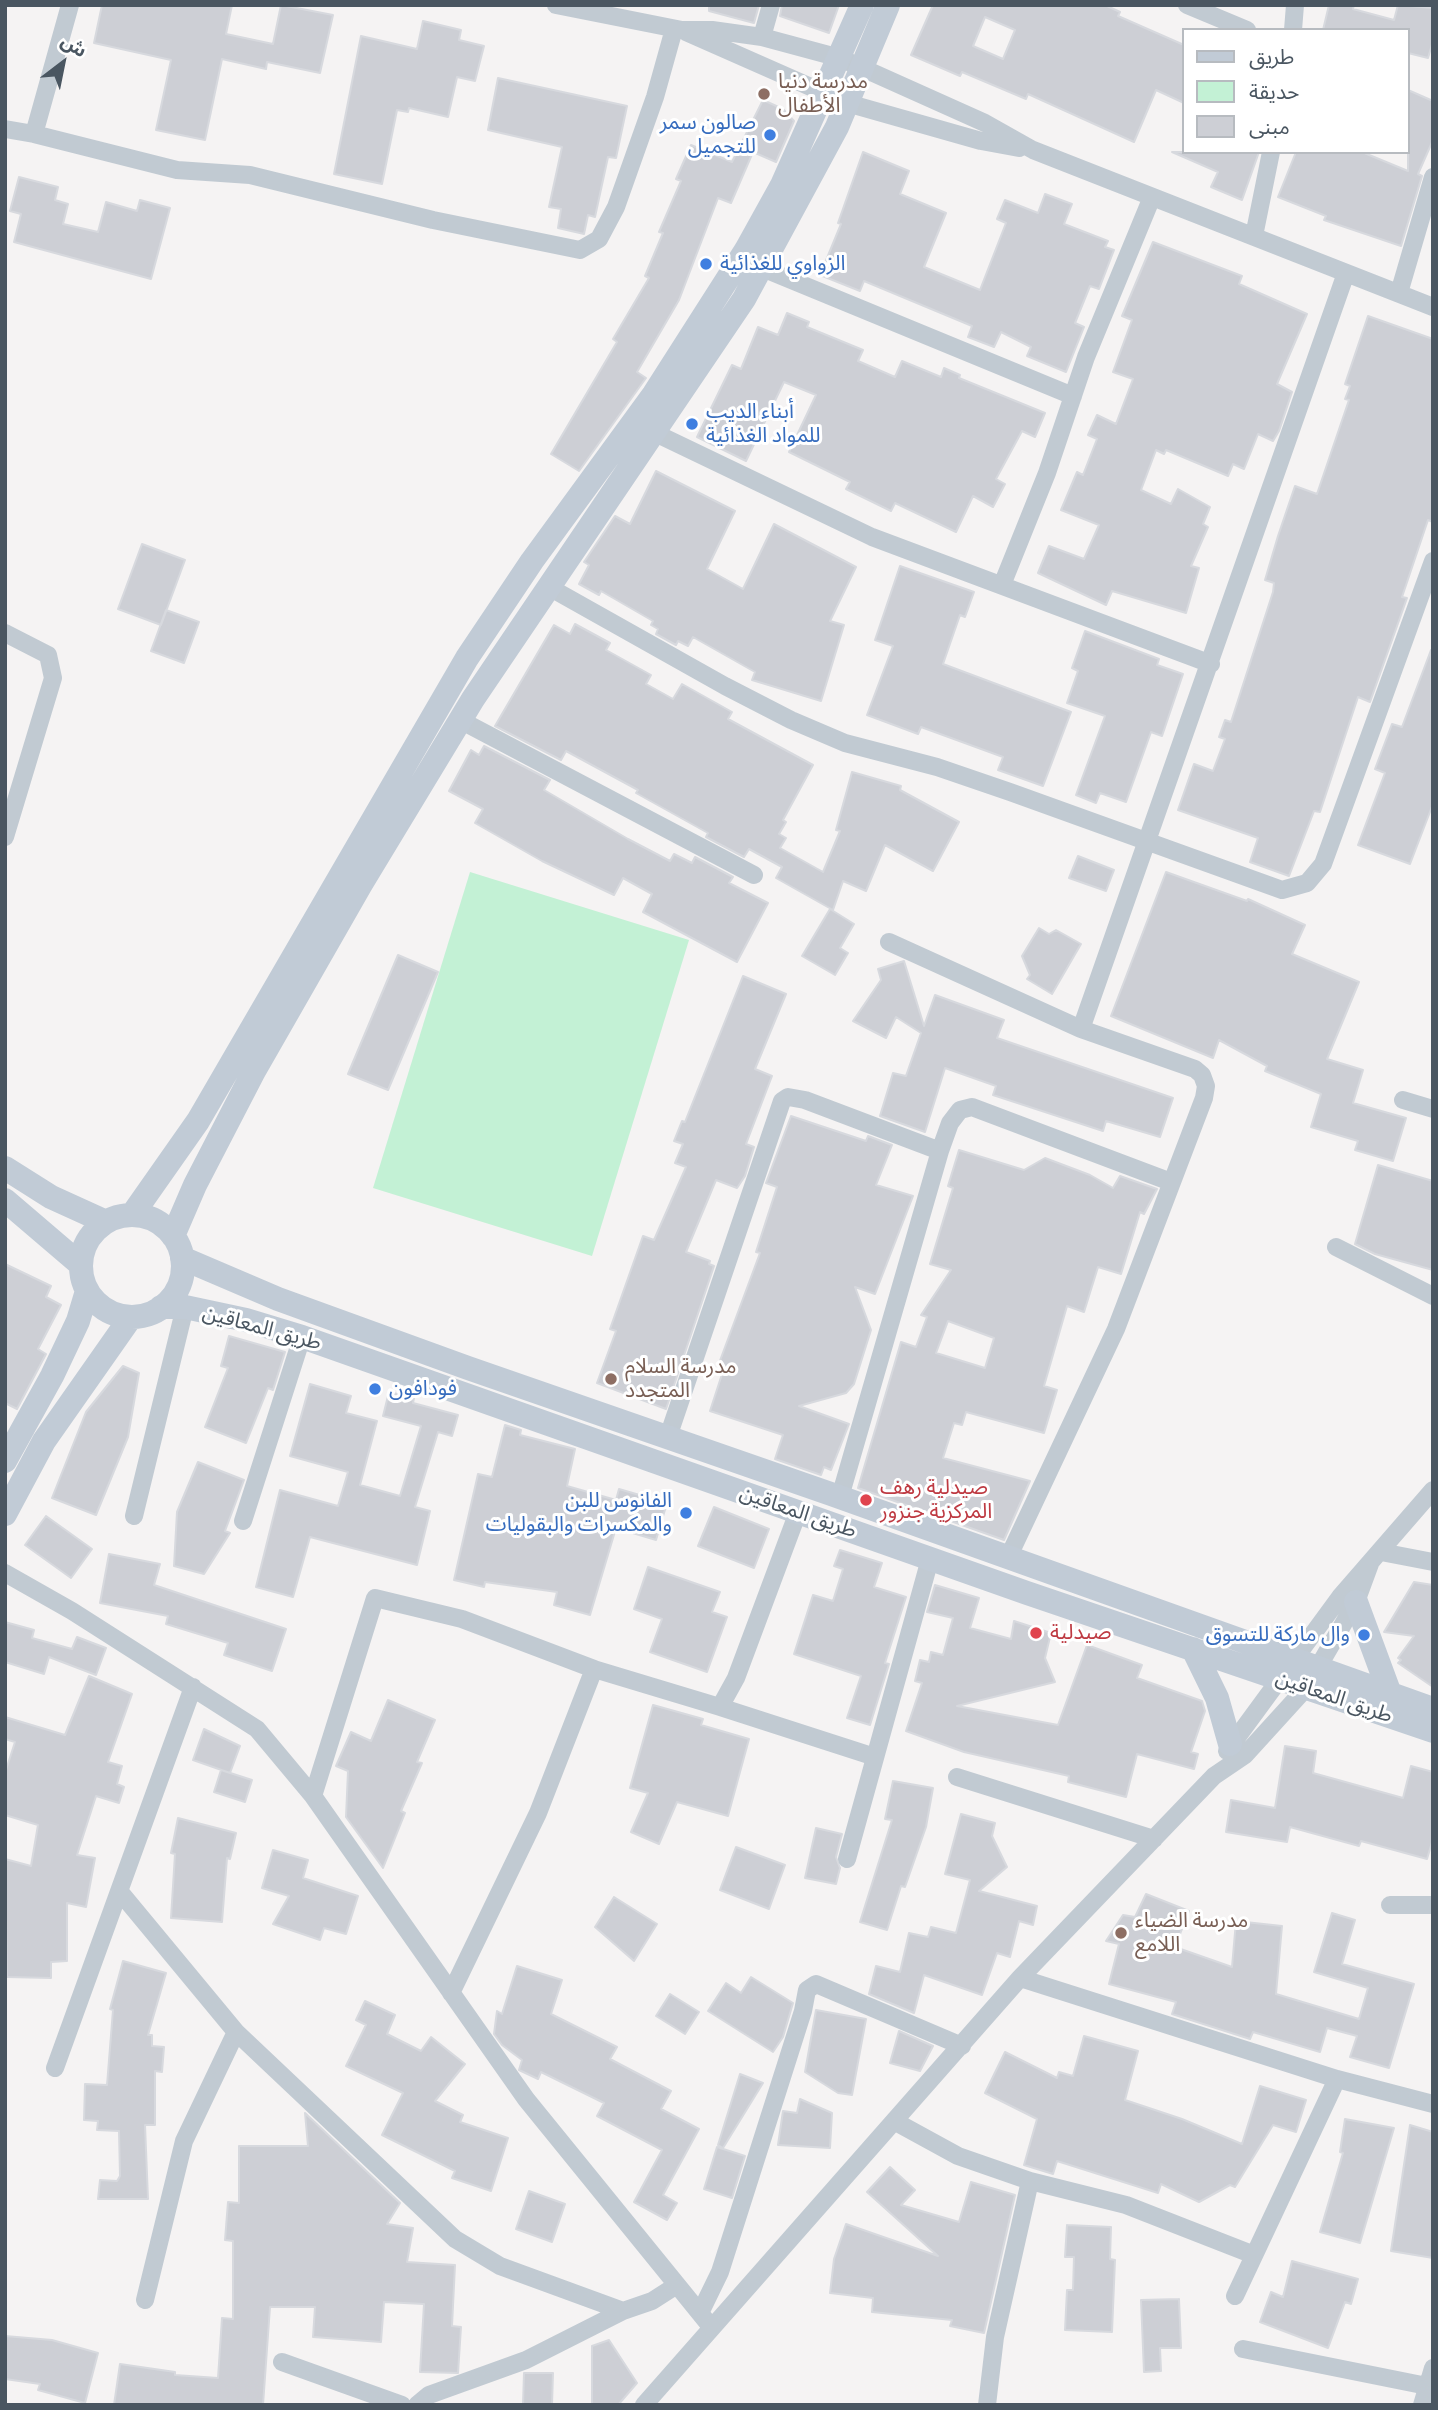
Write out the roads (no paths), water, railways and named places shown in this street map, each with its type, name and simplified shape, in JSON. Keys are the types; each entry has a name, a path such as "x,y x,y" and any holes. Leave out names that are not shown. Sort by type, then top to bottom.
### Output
{"street":[{"path":"34,134 70,5"},
{"path":"556,5 617,11 678,29 847,103 981,141 1033,150"},
{"path":"762,37 771,5"},
{"path":"132,1215 198,1121 467,658 532,561 654,394 746,250 782,185 862,5"},
{"path":"134,1516 178,1286 178,1247 195,1185 254,1071 361,884 460,720 547,586 655,433 762,268 793,213 847,103 888,5"},
{"path":"1187,5 1242,28"},
{"path":"1293,28 1295,5"},
{"path":"5,129 177,170 250,175 433,220 580,250 599,239 616,207 678,29"},
{"path":"678,29 712,30 762,37 840,58 985,123 1033,150 1433,307"},
{"path":"1254,236 1271,154"},
{"path":"1399,293 1433,177"},
{"path":"1002,584 1152,197"},
{"path":"762,268 1073,396"},
{"path":"1081,1028 1211,664 1346,273"},
{"path":"655,433 872,537 1211,664"},
{"path":"547,586 791,720 845,743 937,767 1282,890 1307,883 1323,864 1433,561"},
{"path":"5,633 48,654 53,678 5,837"},
{"path":"460,720 754,876"},
{"path":"889,942 1081,1028 1195,1069 1202,1075 1206,1086 1204,1098 1116,1329 1008,1558"},
{"path":"668,1437 782,1101 789,1097 805,1100 940,1151"},
{"path":"1403,1100 1433,1109"},
{"path":"840,1497 940,1151 954,1116 960,1110 972,1107 1171,1182"},
{"path":"5,1168 51,1197 106,1222"},
{"path":"5,1200 80,1265"},
{"path":"173,1307 131,1317 106,1309 87,1291 80,1265 88,1240 106,1222 132,1215 148,1217 178,1247"},
{"name":"طريق المعاقين","path":"178,1247 304,1308 1433,1709"},
{"path":"1336,1247 1433,1296"},
{"path":"9,1444 52,1377 78,1321 87,1291"},
{"name":"طريق المعاقين","path":"173,1307 246,1320 302,1336 798,1513 1433,1731"},
{"path":"5,1514 44,1441 131,1317"},
{"path":"243,1521 302,1336"},
{"path":"1213,1776 1230,1744 1293,1658 1340,1597 1433,1490"},
{"path":"720,1707 736,1678 798,1513"},
{"path":"1375,1558 1433,1562"},
{"path":"644,2405 1020,1978 1213,1776 1245,1755 1306,1688 1321,1667 1356,1602 1375,1558"},
{"path":"847,1859 930,1559"},
{"path":"5,1573 257,1729 313,1796 526,2099 701,2311 712,2328"},
{"path":"313,1796 375,1598 462,1619 594,1669 875,1757"},
{"path":"1356,1602 1390,1694"},
{"path":"1193,1649 1217,1698 1230,1744"},
{"path":"451,1993 538,1813 594,1669"},
{"path":"55,2068 193,1687"},
{"path":"957,1777 1154,1839"},
{"path":"120,1892 236,2032 455,2239 500,2266 623,2312"},
{"path":"1390,1905 1433,1905"},
{"path":"1020,1978 1337,2079 1433,2104"},
{"path":"701,2311 720,2272 800,2023 807,1990 816,1984 962,2046"},
{"path":"145,2300 184,2141 236,2032"},
{"path":"1235,2296 1337,2079"},
{"path":"894,2122 958,2156 1030,2181 1126,2205 1254,2255"},
{"path":"987,2405 995,2337 1030,2181"},
{"path":"417,2405 429,2395 526,2360 623,2312 652,2301 677,2285"},
{"path":"1243,2349 1427,2386"},
{"path":"282,2362 401,2405"},
{"path":"1422,2405 1433,2368"}],"place":[{"name":"مدرسة دنيا الأطفال","path":"764,94"},
{"name":"صالون سمر للتجميل","path":"770,135"},
{"name":"الزواوي للغذائية","path":"706,264"},
{"name":"أبناء الديب للمواد الغذائية","path":"692,424"},
{"name":"مدرسة السلام المتجدد","path":"611,1379"},
{"name":"فودافون","path":"375,1389"},
{"name":"صيدلية رهف المركزية جنزور","path":"866,1500"},
{"name":"الفانوس للبن والمكسرات والبقوليات","path":"686,1513"},
{"name":"صيدلية","path":"1036,1633"},
{"name":"وال ماركة للتسوق","path":"1364,1635"},
{"name":"مدرسة الضياء اللامع","path":"1121,1933"}]}
